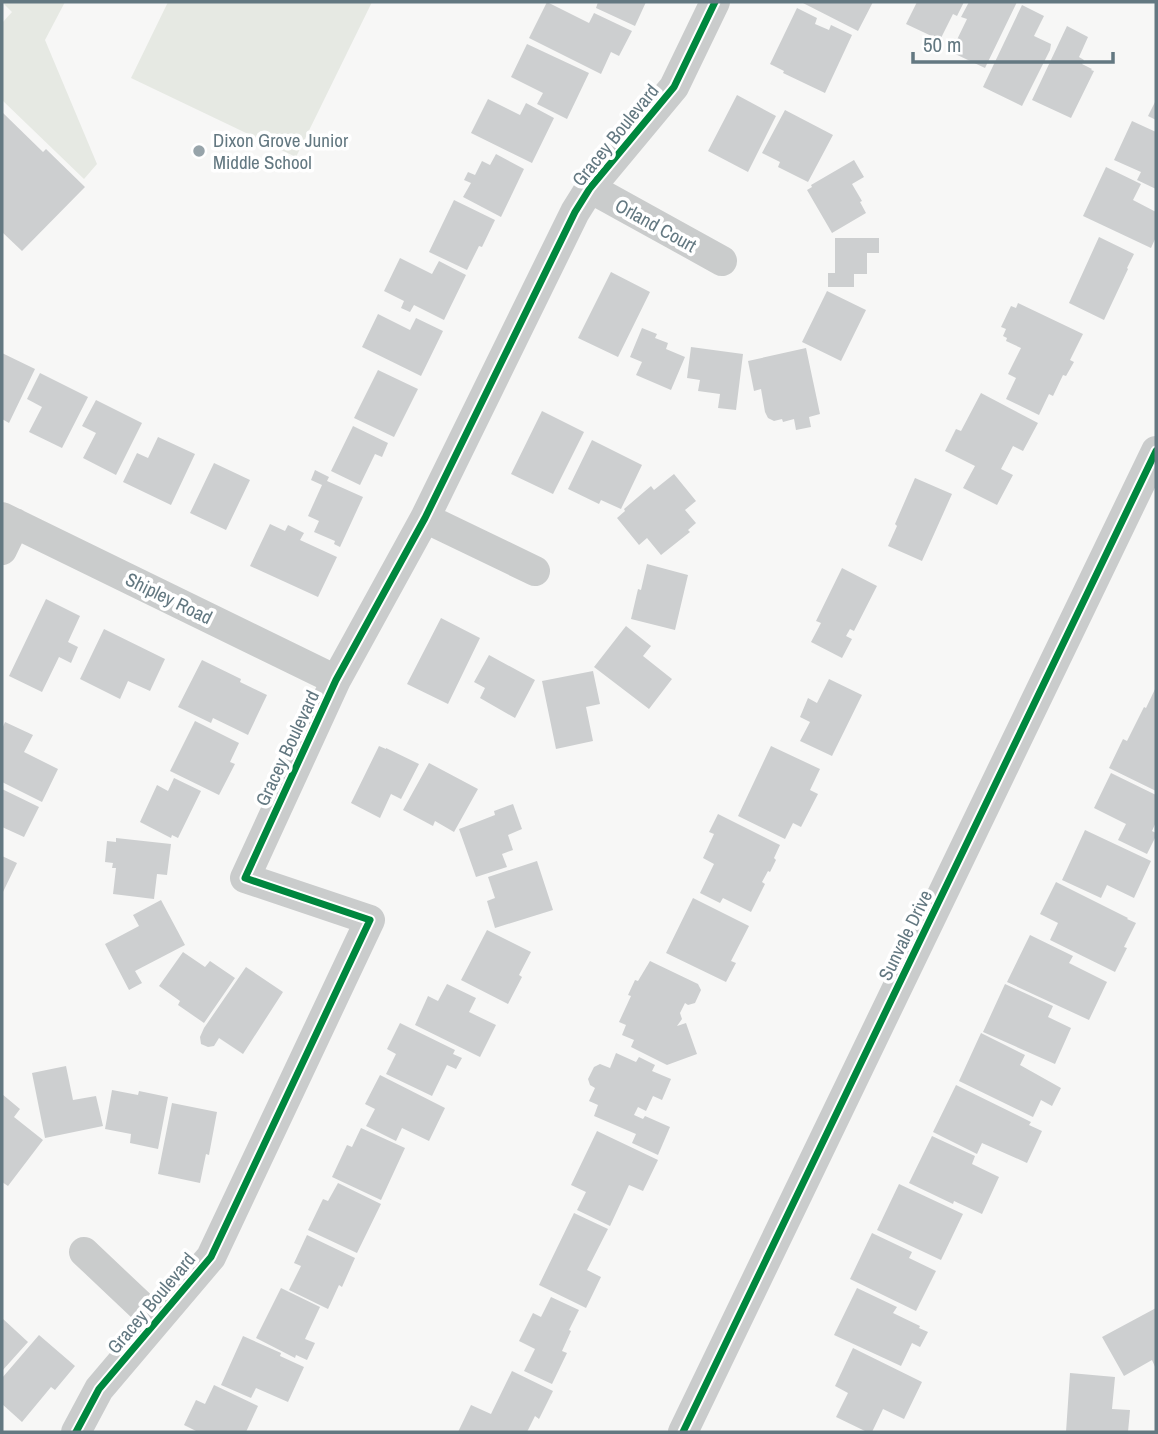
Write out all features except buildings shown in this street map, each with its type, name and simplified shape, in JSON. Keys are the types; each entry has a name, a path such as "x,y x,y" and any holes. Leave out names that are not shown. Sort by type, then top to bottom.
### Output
{"street":[{"name":"Gracey Boulevard","path":"76,1432 99,1390 211,1257 370,920 245,878 336,680 425,518 575,212 590,188 674,87 715,2"},
{"name":"Orland Court","path":"590,188 722,261"},
{"name":"Sunvale Drive","path":"682,1432 1156,451"},
{"path":"425,518 535,571"},
{"path":"2,550 8,520"},
{"name":"Shipley Road","path":"8,520 336,680"},
{"path":"84,1252 156,1320"}],"shaded area":[{"path":"2,2 65,2 45,40 97,164 84,179 2,100 2,23 12,12"},
{"path":"168,2 372,2 296,157 131,78"}],"cycle path":[{"path":"76,1432 99,1389 211,1257 370,920 245,878 336,680 425,518 575,212 590,188 674,87 715,2"},
{"path":"683,1432 1156,451"}],"place":[{"name":"Dixon Grove Junior Middle School","path":"199,151"}]}
